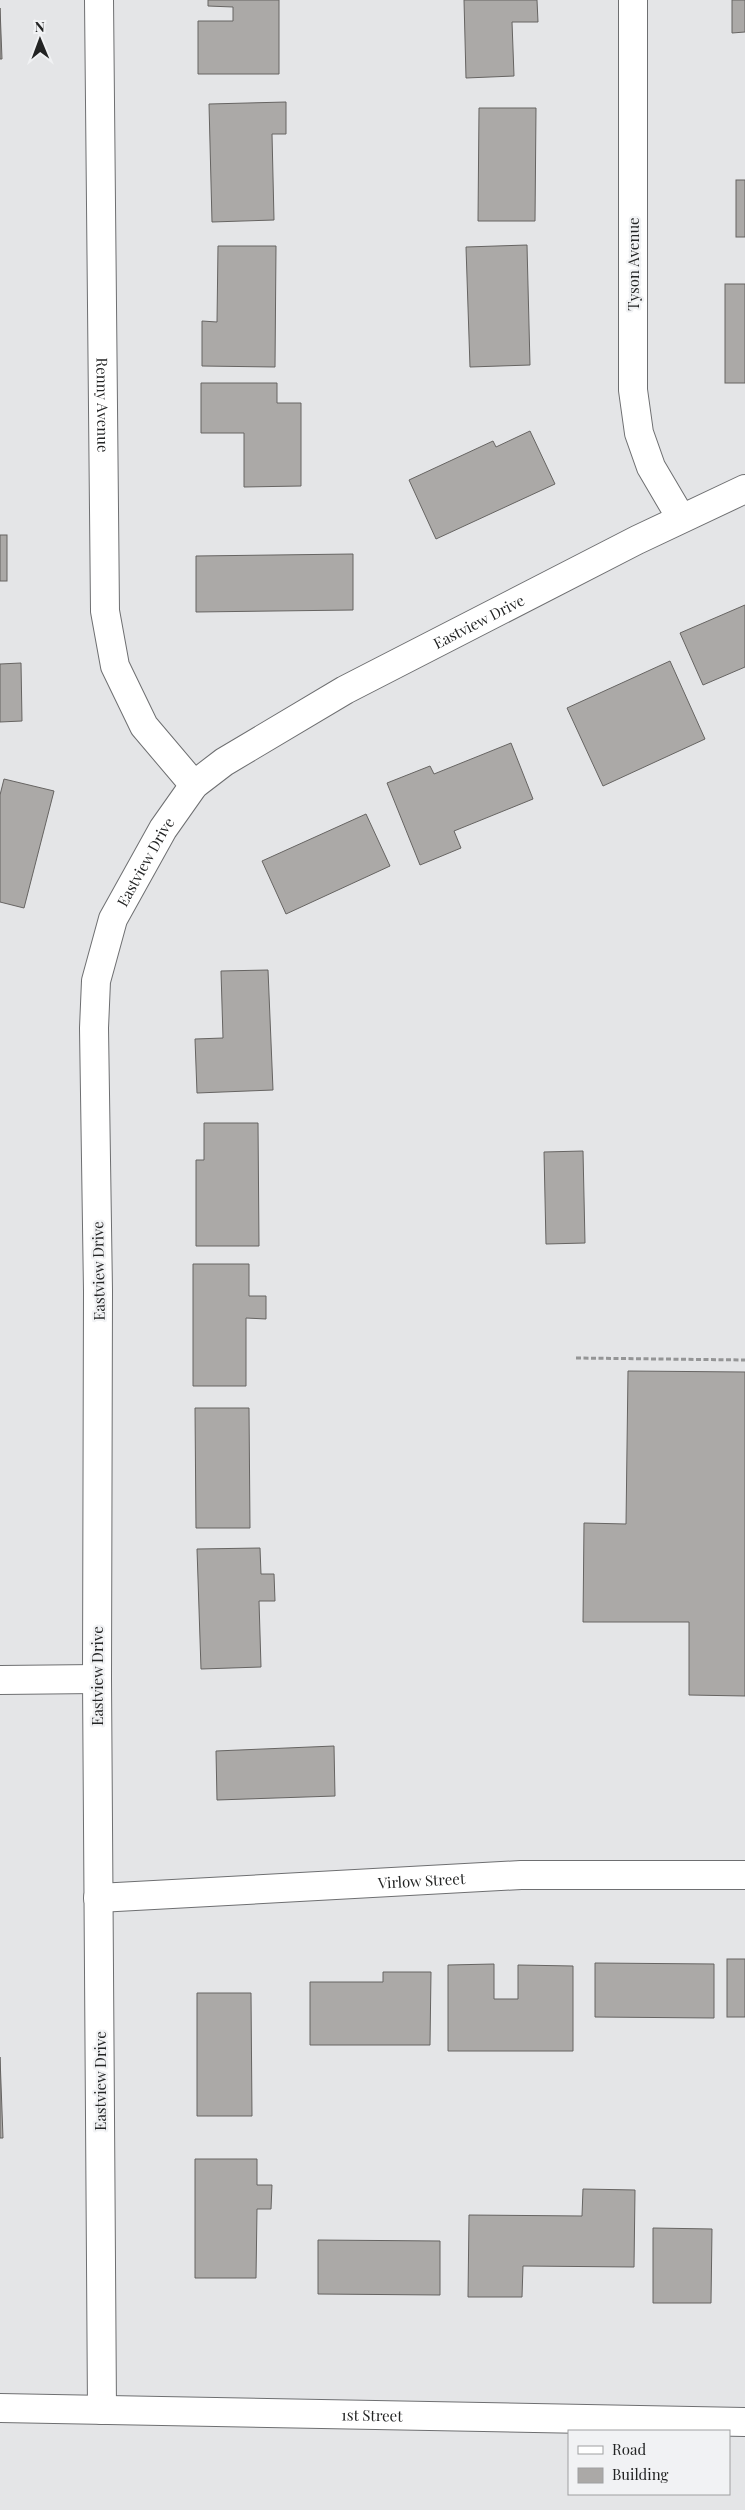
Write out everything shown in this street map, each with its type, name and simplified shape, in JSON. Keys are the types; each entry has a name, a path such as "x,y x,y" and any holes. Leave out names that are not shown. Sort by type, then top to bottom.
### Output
{"street":[{"name":"Renny Avenue","path":"99,0 106,611 115,666 144,726 194,785"},
{"name":"Tyson Avenue","path":"633,0 633,390 639,433 651,467 681,518"},
{"name":"Eastview Drive","path":"102,2410 97,1679 98,1291 94,1028 96,981 113,919 163,829 194,785 224,762 345,690 681,518 745,489"},
{"path":"0,1680 97,1679"},
{"name":"Virlow Street","path":"98,1898 522,1875 745,1874"},
{"name":"1st Street","path":"0,2408 745,2422"}],"path":[{"path":"576,1358 745,1360"}],"building":[{"path":"208,0 279,0 279,74 198,74 198,21 233,21 233,7 208,6"},
{"path":"464,0 537,0 538,22 512,22 514,76 466,78"},
{"path":"732,0 745,0 745,32 732,33"},
{"path":"0,8 2,59 0,59"},
{"path":"286,102 286,134 272,134 274,220 212,222 209,104"},
{"path":"479,108 536,108 535,221 478,221"},
{"path":"736,180 745,180 745,237 736,237"},
{"path":"527,245 530,365 470,367 466,247"},
{"path":"218,246 276,246 275,367 202,366 202,321 217,322"},
{"path":"725,284 745,284 745,383 725,383"},
{"path":"201,383 277,383 277,403 301,403 301,486 244,487 244,433 201,433"},
{"path":"530,431 555,484 436,539 409,480 493,441 496,447"},
{"path":"0,535 7,535 7,581 0,581"},
{"path":"353,554 353,610 196,612 196,556"},
{"path":"745,605 745,667 703,685 680,633"},
{"path":"670,661 705,739 603,786 567,708"},
{"path":"21,663 22,721 0,722 0,664"},
{"path":"511,743 533,799 454,831 461,848 420,865 387,783 430,766 434,774"},
{"path":"4,779 54,791 24,908 0,902 0,795"},
{"path":"366,814 390,866 286,914 262,861"},
{"path":"268,970 273,1090 197,1093 195,1039 223,1038 221,971"},
{"path":"204,1123 258,1123 259,1246 196,1246 196,1160 204,1160"},
{"path":"583,1151 585,1243 546,1244 544,1152"},
{"path":"193,1264 249,1264 249,1296 266,1296 266,1319 246,1318 246,1386 193,1386"},
{"path":"628,1371 745,1372 745,1696 689,1695 689,1622 583,1622 584,1523 626,1524"},
{"path":"195,1408 249,1408 250,1528 196,1528"},
{"path":"260,1548 261,1574 274,1574 275,1601 259,1601 261,1667 201,1669 197,1549"},
{"path":"334,1746 335,1796 217,1800 216,1751"},
{"path":"727,1959 745,1959 745,2017 727,2017"},
{"path":"595,1963 714,1964 714,2018 595,2017"},
{"path":"494,1964 494,1999 518,1999 518,1965 573,1966 573,2051 448,2051 448,1965"},
{"path":"383,1972 431,1972 430,2045 310,2045 310,1982 383,1982"},
{"path":"197,1993 251,1993 252,2116 197,2116"},
{"path":"0,2057 3,2138 0,2138"},
{"path":"195,2159 257,2159 257,2185 272,2185 271,2209 257,2209 256,2278 195,2278"},
{"path":"583,2189 635,2190 634,2267 523,2266 522,2297 468,2297 469,2215 582,2216"},
{"path":"653,2228 712,2229 711,2303 653,2303"},
{"path":"318,2240 440,2241 440,2295 318,2294"}]}
